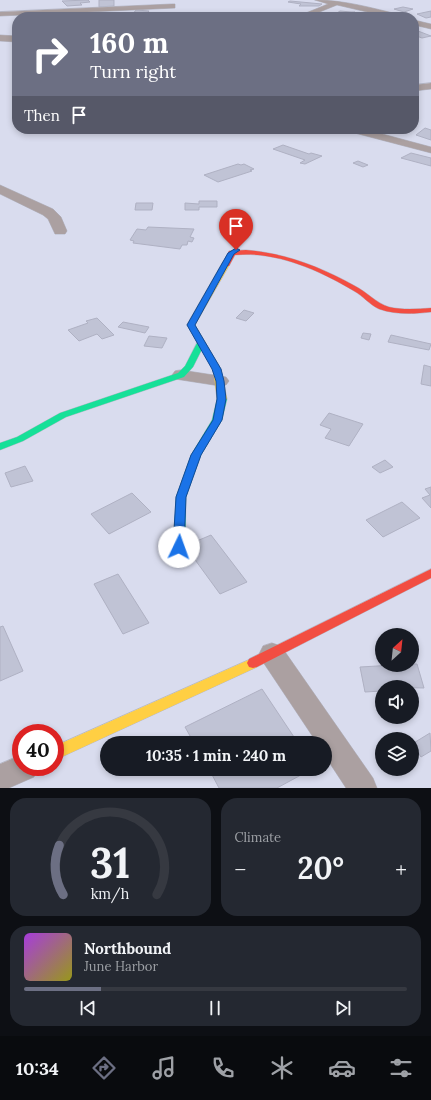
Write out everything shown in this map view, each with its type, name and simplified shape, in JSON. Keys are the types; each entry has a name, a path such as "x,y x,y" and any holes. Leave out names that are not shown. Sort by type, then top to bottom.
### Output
{"street":[{"path":"169,12 172,6 178,0"},
{"path":"319,0 376,12"},
{"path":"313,12 337,3"},
{"path":"43,12 172,6"},
{"path":"0,14 12,13"},
{"path":"419,23 431,27"},
{"path":"0,38 12,39"},
{"path":"419,87 431,86"},
{"path":"370,134 431,150"},
{"path":"0,189 48,212 54,217 60,231"},
{"path":"179,547 181,497 196,455 217,420 222,399 217,369 191,325 232,253 236,250 255,252 296,262 331,274 359,291 372,302 384,308 404,312 431,310"},
{"path":"0,447 20,439 63,415 181,375 189,367 201,343"},
{"path":"181,375 220,381"},
{"path":"64,750 272,654 431,573"},
{"path":"272,654 363,788"},
{"path":"0,778 12,772"}],"building":[{"path":"88,0 90,2 80,3 82,5 67,6 62,1"},
{"path":"99,0 114,0 114,6 99,7"},
{"path":"288,2 322,4 319,6 299,6 301,4"},
{"path":"403,7 413,9 404,12 394,9"},
{"path":"136,10 149,11 148,12 134,12"},
{"path":"431,11 431,17 426,18 419,14"},
{"path":"419,31 431,36 422,38 419,37"},
{"path":"425,128 431,130 431,140 416,135"},
{"path":"283,145 309,154 311,153 322,156 305,164 300,163 305,160 273,149"},
{"path":"411,153 431,158 431,166 401,158"},
{"path":"358,161 368,165 363,167 353,163"},
{"path":"238,164 244,164 254,169 250,170 252,171 218,182 204,175"},
{"path":"199,201 217,201 217,207 199,207 199,210 185,210 185,203 199,204"},
{"path":"136,203 153,203 152,210 135,210"},
{"path":"148,227 194,229 190,237 194,238 192,242 188,241 187,245 182,245 180,249 133,243 134,241 130,240 137,229 146,230"},
{"path":"244,310 254,313 246,321 236,318"},
{"path":"97,318 114,335 102,339 97,334 79,341 68,330 88,323 86,321"},
{"path":"123,322 149,327 145,333 118,327"},
{"path":"363,333 371,334 369,340 361,338"},
{"path":"391,335 431,344 429,350 388,342"},
{"path":"149,336 167,338 162,348 144,346"},
{"path":"424,365 431,367 431,386 421,384"},
{"path":"329,413 363,424 349,446 325,438 331,429 320,425"},
{"path":"385,460 393,467 380,473 372,467"},
{"path":"25,466 33,481 11,487 5,473"},
{"path":"431,487 431,508 422,498 430,495 425,489"},
{"path":"132,493 151,512 109,534 91,514"},
{"path":"402,502 420,518 383,537 366,520"},
{"path":"211,535 247,582 220,594 185,546"},
{"path":"118,574 149,623 123,634 94,584"},
{"path":"3,626 23,671 0,681 0,627"},
{"path":"375,666 375,672 419,671 424,688 419,688 419,680 375,680 375,691 365,692 360,667"},
{"path":"262,689 293,736 190,736 185,727"},
{"path":"430,733 431,751 421,757 419,754 419,740"},
{"path":"213,776 299,776 277,788 219,788"}],"traffic: fast":[{"path":"0,447 20,439 63,415 181,375 189,367 201,343"},
{"path":"179,547 181,497 196,455 217,420 222,399"}],"traffic: slow":[{"path":"222,399 217,369 191,325 226,264"},
{"path":"64,749 253,663"}],"traffic: jam":[{"path":"226,264 232,253 262,253 295,262 327,274 358,290 382,307 400,311 431,310"},
{"path":"253,663 431,573"}],"route":[{"path":"179,547 181,497 196,455 217,420 222,399 217,369 191,325 232,253 236,250"}]}
